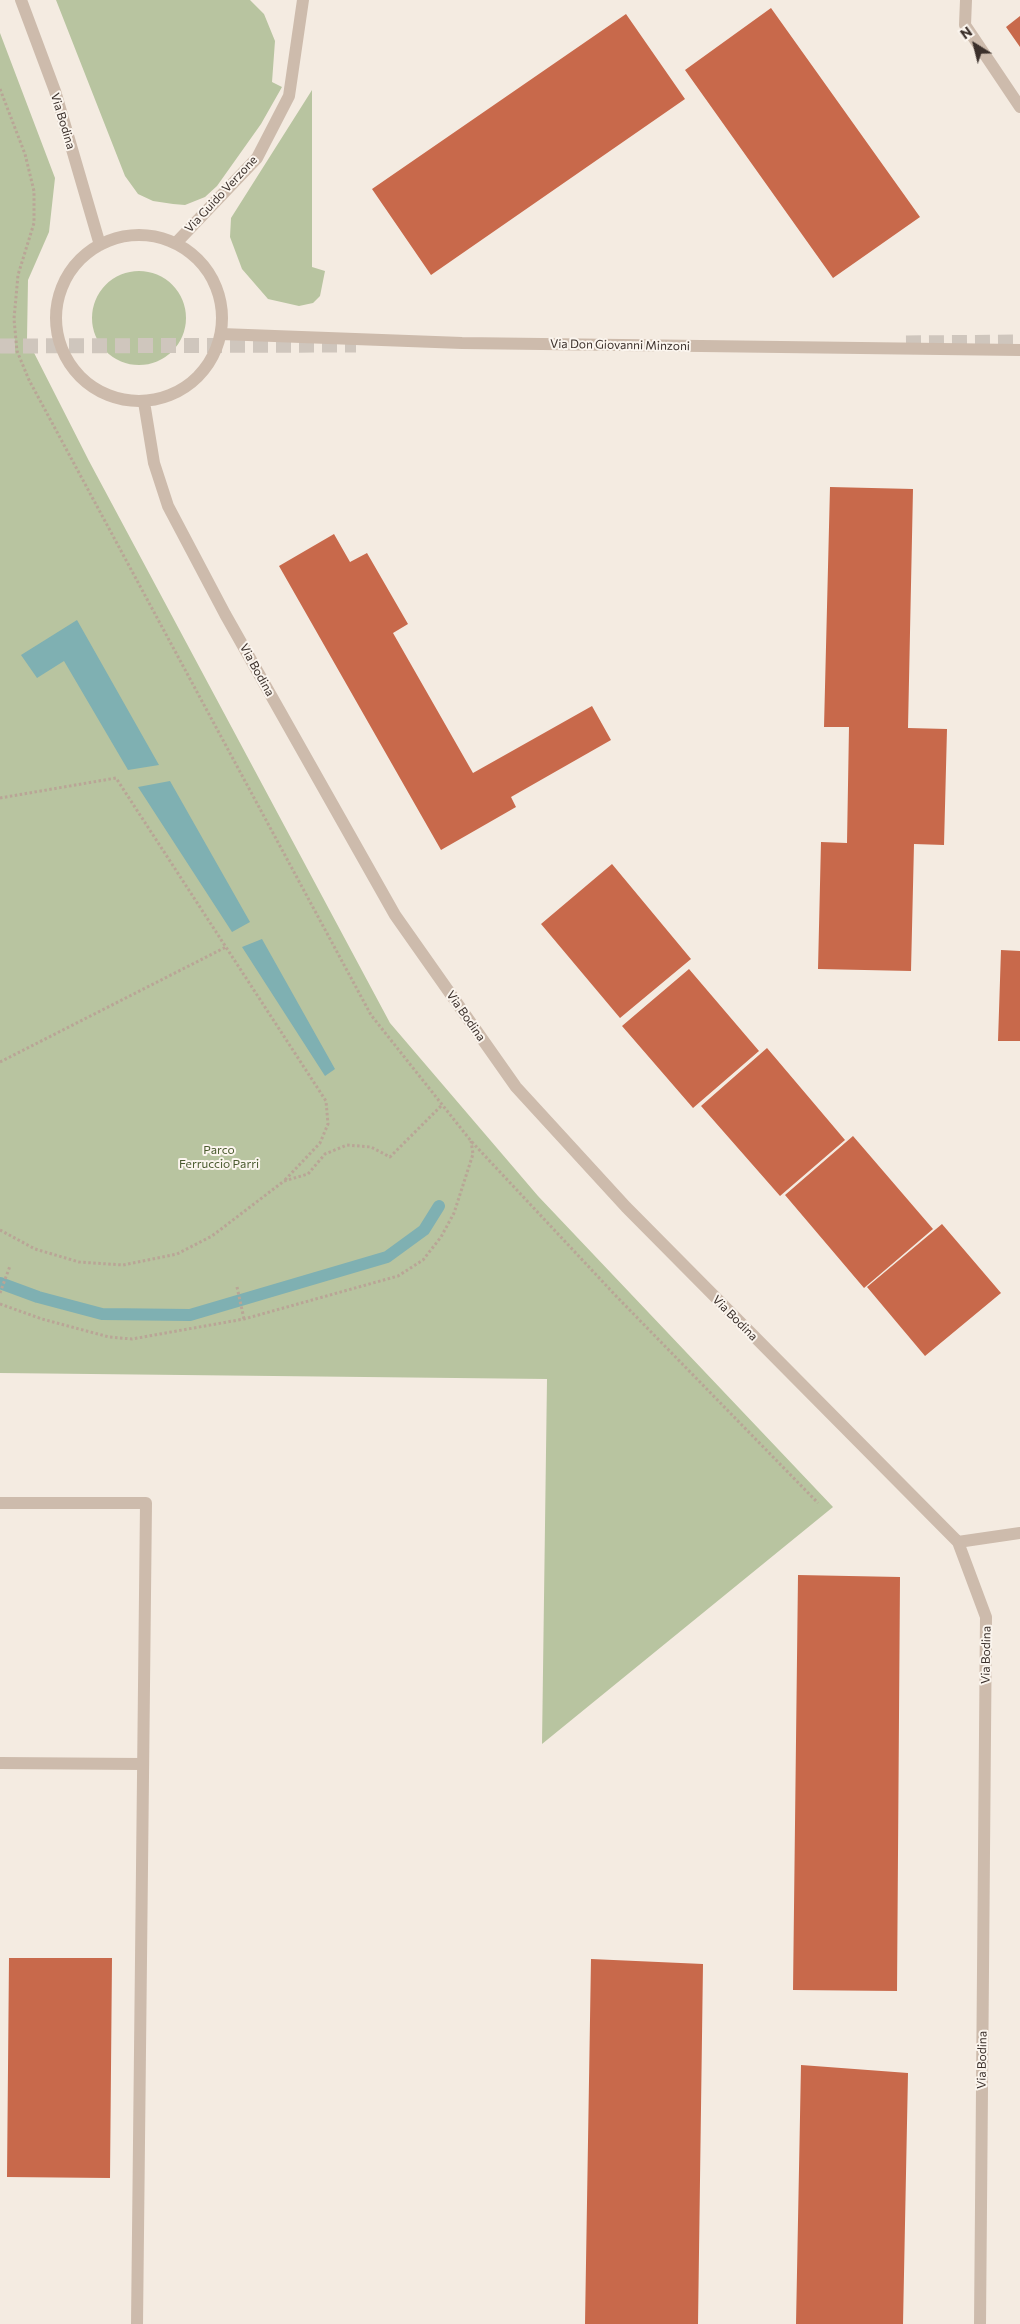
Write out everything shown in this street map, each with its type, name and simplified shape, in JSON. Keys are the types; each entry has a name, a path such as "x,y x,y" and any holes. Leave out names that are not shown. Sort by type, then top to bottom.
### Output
{"street":[{"name":"Via Bodina","path":"21,0 54,90 100,244"},
{"name":"Via Guido Verzone","path":"176,243 257,158 289,96 303,0"},
{"path":"966,0 965,24 1020,107"},
{"path":"150,235 176,243 198,259 214,281 222,307 221,334 211,360 193,382 169,396 144,402 120,400 96,390 76,374 63,353 56,329 57,304 65,280 80,260 100,244 125,236 150,235"},
{"name":"Via Don Giovanni Minzoni","path":"221,334 462,343 1020,350"},
{"name":"Via Bodina","path":"144,402 154,463 168,506 225,614 395,916 516,1088 626,1207 958,1542 986,1617 980,2324"},
{"path":"0,1502 146,1503 137,2324"},
{"path":"958,1542 1020,1533"},
{"path":"0,1763 142,1764"}],"path":[{"path":"0,89 24,154 34,191 34,223 18,275 14,318 17,351 29,380 372,1015 471,1141 618,1297 818,1503"},
{"path":"0,798 116,778 326,1101 328,1124 320,1143 284,1181 203,1240 177,1254 122,1265 79,1262 35,1249 0,1230"},
{"path":"0,1062 226,947"},
{"path":"284,1181 308,1174 325,1154 347,1145 372,1147 390,1157 442,1106"},
{"path":"0,1304 42,1319 110,1337 132,1339 244,1320 398,1276 423,1260 441,1237 454,1213 473,1154 471,1141"},
{"path":"0,1293 10,1266"},
{"path":"236,1287 244,1320"}],"green space":[{"path":"56,0 250,0 264,14 275,41 272,82 282,87 261,124 217,186 205,197 185,205 153,201 138,194 125,176"},
{"name":"Parco Ferruccio Parri","path":"0,33 55,178 49,232 28,280 27,339 89,461 390,1023 538,1196 833,1507 542,1744 547,1379 0,1373"},
{"path":"312,90 312,267 325,271 320,296 313,303 299,306 268,299 242,269 230,237 231,218"},
{"path":"139,271 157,275 172,285 182,300 186,318 182,336 172,351 157,361 139,365 121,361 106,351 96,336 92,318 96,300 106,285 121,275"}],"water":[{"path":"77,620 159,765 128,770 64,661 37,678 21,655"},
{"path":"170,781 250,922 232,932 138,787"},
{"path":"262,939 335,1069 325,1076 242,947"}],"building":[{"path":"771,8 920,217 833,278 685,70"},
{"path":"626,14 685,99 431,275 372,189"},
{"path":"1020,16 1020,47 1006,27"},
{"path":"830,487 913,489 908,728 947,729 944,845 914,844 911,971 818,969 821,842 847,843 849,727 824,727"},
{"path":"334,534 350,562 367,553 408,624 393,633 473,773 592,706 611,740 511,797 516,807 441,850 279,566"},
{"path":"612,864 691,959 620,1018 541,924"},
{"path":"1001,950 1020,951 1020,1041 998,1041"},
{"path":"689,969 759,1051 693,1108 622,1026"},
{"path":"767,1048 845,1140 780,1196 701,1106"},
{"path":"853,1136 933,1229 864,1288 785,1195"},
{"path":"942,1224 1001,1293 925,1356 867,1287"},
{"path":"798,1575 900,1577 897,1991 793,1990"},
{"path":"9,1958 112,1958 110,2178 7,2177"},
{"path":"591,1959 703,1964 698,2324 585,2324"},
{"path":"801,2065 908,2073 903,2324 796,2324"}],"waterway":[{"path":"0,1283 38,1297 102,1314 190,1315 387,1257 424,1230 439,1206"}],"tunnel":[{"path":"906,343 1020,342"},
{"path":"0,346 356,345"}]}
